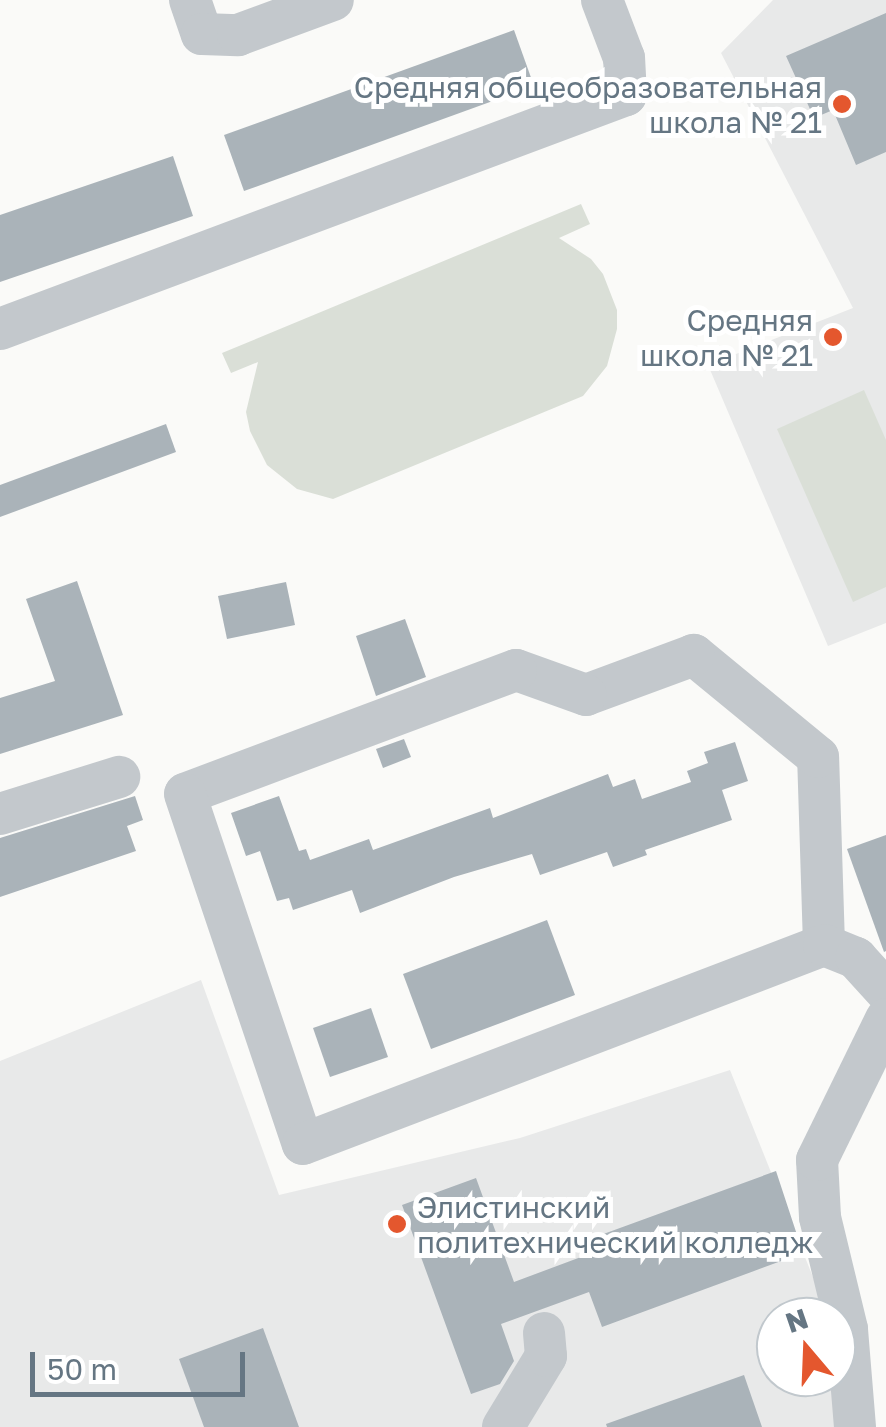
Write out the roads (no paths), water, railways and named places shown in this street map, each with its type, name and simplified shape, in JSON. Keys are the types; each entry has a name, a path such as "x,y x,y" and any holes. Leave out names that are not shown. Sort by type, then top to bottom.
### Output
{"lane":[{"path":"190,0 202,34 238,35 333,0"},
{"path":"0,329 626,95 624,58 602,0"},
{"path":"824,945 818,757 694,655 586,695 516,670 186,794 304,1144 824,945 856,958 886,991"},
{"path":"0,814 119,777"},
{"path":"855,1427 847,1329 820,1217 817,1160 886,1019"},
{"path":"502,1427 546,1356 544,1333"}],"place":[{"name":"Средняя общеобразовательная школа № 21","path":"842,104"},
{"name":"Средняя школа № 21","path":"833,337"},
{"name":"Элистинский политехнический колледж","path":"397,1224"}]}
